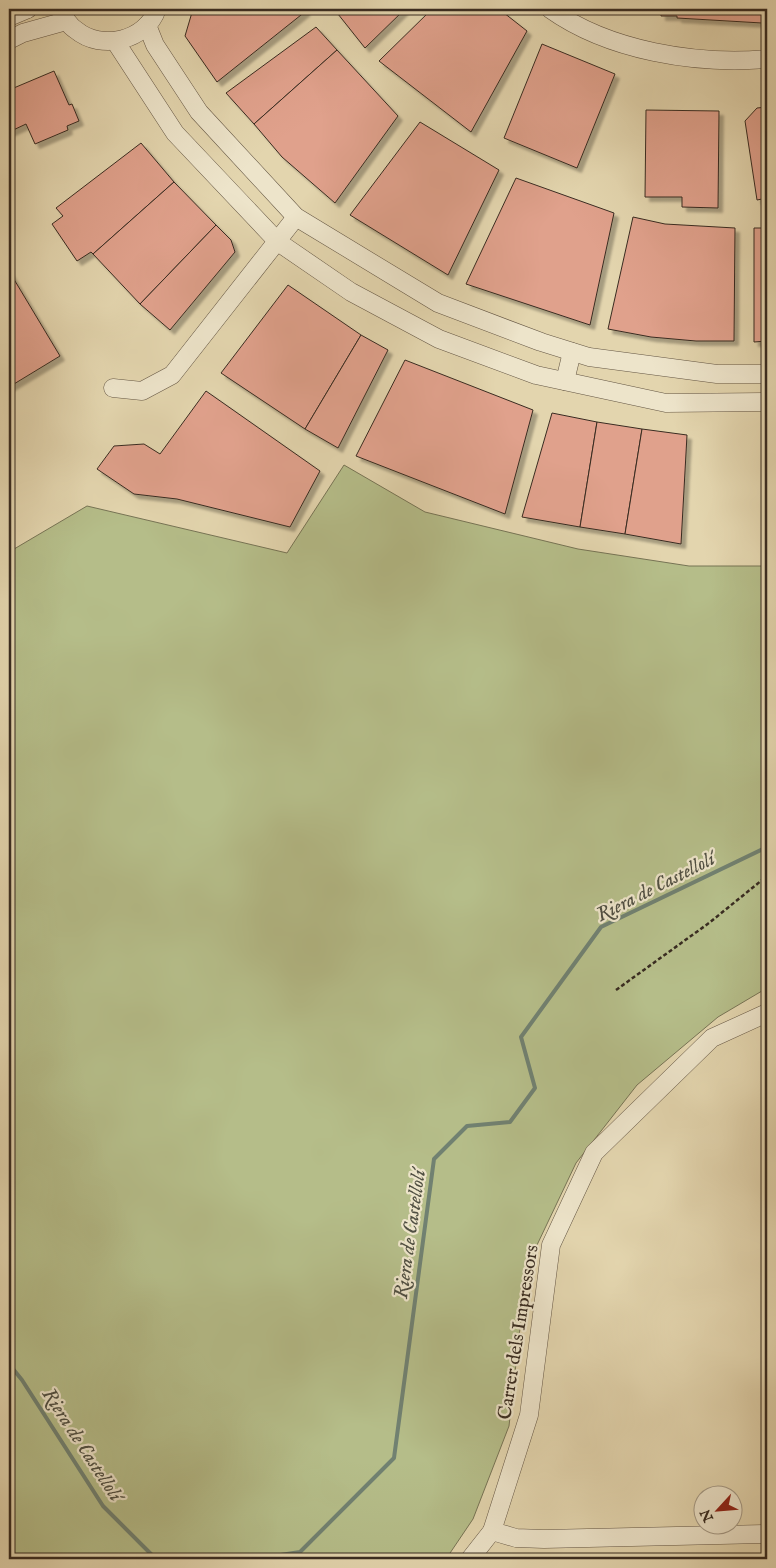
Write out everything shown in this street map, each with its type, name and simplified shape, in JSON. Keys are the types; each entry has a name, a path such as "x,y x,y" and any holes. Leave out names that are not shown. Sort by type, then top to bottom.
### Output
{"street":[{"path":"9,17 28,9"},
{"path":"9,40 63,15 76,31 88,38 101,41 115,41 132,36 147,25 157,9"},
{"path":"550,9 596,33 642,50 689,59 737,62 767,59"},
{"path":"147,25 155,44 198,112 296,217 438,303 589,357 717,374 767,374"},
{"path":"115,41 175,134 278,242 351,292 439,339 536,375 666,403 767,402"},
{"path":"113,388 142,391 172,375 296,217"},
{"path":"565,381 572,352"},
{"name":"Carrer dels Impressors","path":"470,1559 492,1531 528,1414 551,1245 594,1153 712,1038 767,1013"},
{"path":"492,1531 516,1538 544,1539 767,1534"}],"path":[{"path":"616,990 709,923 767,876"}],"green space":[{"path":"344,465 425,512 578,549 689,566 767,566 767,988 718,1017 637,1085 576,1163 527,1266 509,1426 473,1519 446,1559 9,1559 9,552 87,506 287,553"}],"building":[{"path":"193,9 304,9 306,11 217,82 185,36"},
{"path":"334,9 405,9 365,48"},
{"path":"432,9 499,9 527,31 471,132 379,61"},
{"path":"661,9 767,9 767,16 763,16 762,23 677,18 677,16 661,16"},
{"path":"316,27 337,50 254,124 226,93"},
{"path":"542,44 615,74 577,168 504,138"},
{"path":"337,50 398,116 335,203 282,157 254,124"},
{"path":"54,71 69,105 72,104 79,121 67,126 68,130 35,144 26,124 9,132 9,90"},
{"path":"767,107 767,198 757,200 745,121 757,108"},
{"path":"646,110 719,111 718,208 682,207 682,197 645,197"},
{"path":"420,122 499,170 448,275 350,215"},
{"path":"141,143 174,182 93,254 91,252 77,261 52,224 63,216 56,208"},
{"path":"516,178 614,213 590,325 466,284"},
{"path":"174,182 216,225 140,304 93,254"},
{"path":"633,217 665,224 735,228 734,341 696,341 651,337 608,329"},
{"path":"216,225 231,240 235,252 170,330 140,304"},
{"path":"754,228 767,228 767,341 754,342"},
{"path":"9,271 60,356 9,387"},
{"path":"288,285 361,335 305,429 221,373"},
{"path":"361,335 388,350 338,448 305,429"},
{"path":"405,360 533,410 505,514 356,456"},
{"path":"206,391 320,471 290,527 177,499 134,494 97,469 114,446 144,444 160,454"},
{"path":"552,413 597,422 580,527 522,517"},
{"path":"597,422 642,429 625,534 580,527"},
{"path":"642,429 687,435 681,544 625,534"}],"waterway":[{"name":"Riera de Castellolí","path":"254,1559 300,1552 394,1458 434,1159 467,1126 510,1122 535,1088 521,1037 601,927 767,847"},
{"name":"Riera de Castellolí","path":"9,1364 22,1380 103,1506 156,1559"}]}
